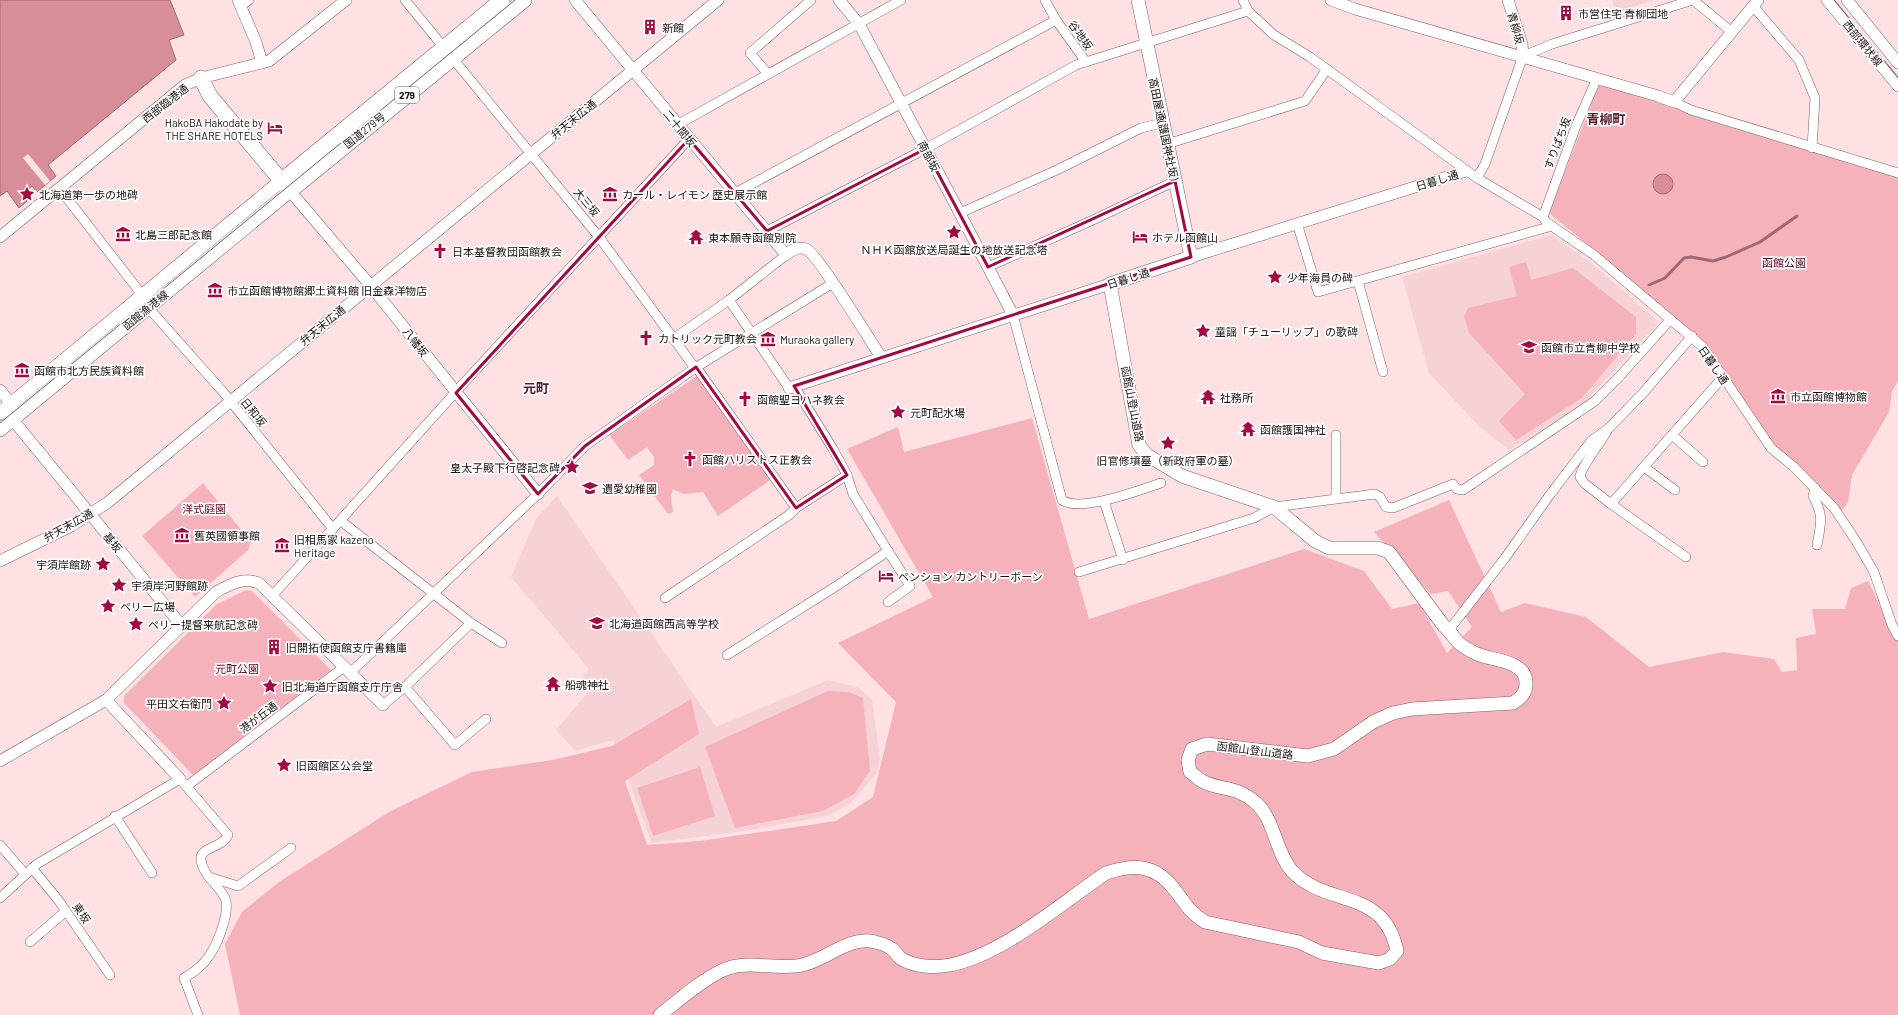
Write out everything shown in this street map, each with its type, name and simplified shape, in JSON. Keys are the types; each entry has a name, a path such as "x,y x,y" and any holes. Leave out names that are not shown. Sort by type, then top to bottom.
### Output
{"highway":[{"name":"国道279号","path":"448,53 502,0"},
{"name":"国道279号","path":"286,186 448,53 524,0"},
{"path":"201,78 210,96 286,186"}],"main road":[{"name":"高田屋通(護国神社坂)","path":"1138,0 1162,123 1191,257"},
{"name":"函館漁港線","path":"0,413 142,296 286,186"},
{"name":"函館漁港線","path":"0,430 151,310 286,186"},
{"name":"日暮し通","path":"1110,284 1191,257"},
{"name":"函館山登山道路","path":"660,1015 722,970 747,964 780,967 801,965 819,960 860,940 875,942 892,949 900,958 933,967 967,960 1005,942 1106,873 1125,867 1143,867 1159,874 1174,889 1193,914 1205,922 1299,942 1322,953 1379,963 1390,959 1397,951 1394,935 1378,914 1348,899 1316,888 1292,871 1281,854 1270,824 1257,803 1233,788 1202,781 1190,772 1188,760 1192,749 1207,744 1308,756 1334,749 1373,722 1393,713 1412,708 1513,703 1522,697 1526,687 1526,680 1522,671 1513,664 1476,654 1458,642 1443,625 1389,552 1378,548 1329,548 1315,541 1274,506 1182,476 1147,455 1139,445 1110,284"}],"street":[{"name":"西部臨港通","path":"0,237 185,85 201,78 262,63 273,58 346,0"},
{"name":"大三坂","path":"405,0 599,237 673,339 696,368 796,508"},
{"name":"二十間坂","path":"575,0 786,255"},
{"name":"弁天末広通","path":"0,561 90,515 164,456 370,284 718,0"},
{"path":"768,74 750,53 811,0"},
{"name":"南部坂","path":"839,0 859,24 1013,315"},
{"path":"678,125 901,0"},
{"name":"谷地坂","path":"1045,0 1056,20 1086,62"},
{"path":"1243,0 1248,11 1274,35 1287,41 1327,69 1466,171"},
{"path":"1331,0 1355,9 1658,96 1691,110 1898,173"},
{"name":"青柳坂","path":"1508,0 1522,44 1523,56"},
{"path":"1477,178 1485,164 1523,56 1552,44 1693,0 1732,32"},
{"name":"西部環状線","path":"1827,0 1898,86"},
{"name":"西部環状線","path":"1847,0 1898,63"},
{"path":"243,2 262,63"},
{"path":"1674,102 1756,3 1799,60 1815,98 1812,148"},
{"path":"767,231 925,149 1076,65 1147,44 1248,11"},
{"path":"735,194 1056,20"},
{"path":"1167,144 1305,101 1327,69"},
{"name":"すりばち坂","path":"1543,217 1576,126 1597,78"},
{"path":"960,213 1059,169 1141,128 1162,123"},
{"path":"272,596 689,139"},
{"name":"日暮し通","path":"1191,257 1466,171 1543,217 1552,226 1594,255 1670,320 1692,336 1703,347 1771,448 1794,467 1834,508 1868,560 1874,572 1892,625 1898,636"},
{"path":"988,267 1175,181"},
{"name":"八幡坂","path":"286,186 370,284 538,494"},
{"name":"日和坂","path":"59,188 142,296 151,310 230,401 333,529"},
{"path":"1297,223 1318,292 1552,226"},
{"path":"673,339 729,300 793,250 801,248 807,249 823,267 881,357"},
{"path":"1358,281 1383,372"},
{"name":"港が丘通","path":"0,898 28,871 115,816 184,782 347,670 434,594 538,494 585,446 696,368 833,283"},
{"name":"日暮し通","path":"791,387 1110,284"},
{"path":"729,300 751,333 791,387 847,475 853,494 910,586 888,602"},
{"path":"1013,315 1062,500 1068,504 1104,501 1161,483"},
{"path":"1079,572 1123,560 1254,518 1274,506 1374,494 1380,497 1386,507 1393,508 1454,484 1457,489 1463,490 1594,401 1619,377 1670,320"},
{"path":"1449,630 1505,558 1549,496 1591,441 1609,428 1644,392 1692,336"},
{"path":"1611,504 1723,377"},
{"path":"0,390 11,404 13,420 0,416"},
{"name":"基坂","path":"13,420 182,626"},
{"path":"1609,428 1597,449 1582,468 1580,477 1584,484 1686,557"},
{"path":"1336,435 1336,498"},
{"path":"1672,435 1703,462"},
{"path":"1644,467 1674,490"},
{"path":"665,598 796,508 847,475"},
{"path":"1815,488 1813,496 1819,507 1822,519 1817,545"},
{"path":"1104,501 1123,560"},
{"path":"341,521 471,623 502,643"},
{"path":"727,655 823,595 888,551"},
{"path":"0,761 106,700 216,592 230,584 243,580 251,580 259,583 383,705 405,687 471,623"},
{"path":"405,687 455,746 486,719"},
{"path":"106,700 184,782 228,835 219,845 206,850 202,854 201,860 208,877 216,885 226,900 225,922 210,956 195,972 184,978 198,1015"},
{"path":"115,816 152,873"},
{"name":"東坂","path":"0,845 28,871 66,911 110,975"},
{"path":"208,877 238,886 291,848"},
{"path":"30,942 66,911"}],"highlighted area":[{"path":"689,139 767,231 925,149 988,267 1175,181 1191,257 794,386 847,475 796,508 696,367 585,446 538,494 456,393"}],"shaded area":[{"path":"0,0 170,0 184,35 169,40 176,60 48,165 56,176 37,192 32,186 22,195 27,201 19,208 7,191 0,196"},
{"path":"1612,0 1653,0 1616,12"},
{"path":"1659,174 1667,174 1673,180 1673,188 1667,194 1659,194 1653,188 1653,180"},
{"name":"函館市立青柳中学校","path":"1551,235 1590,262 1659,322 1586,401 1509,450 1479,426 1429,373 1402,277"},
{"name":"北海道函館西高等学校","path":"557,496 716,727 828,680 858,687 872,700 880,758 877,773 849,805 827,816 744,831 652,843 613,740 575,751 556,730 587,693 578,682 589,669 511,577 536,519"}],"green space":[{"name":"函館公園","path":"1599,84 1898,177 1898,381 1892,391 1889,412 1852,475 1848,503 1841,511 1769,439 1703,341 1549,213"},
{"path":"1525,262 1527,264 1531,280 1573,268 1636,317 1636,334 1582,398 1516,440 1499,421 1525,394 1469,333 1464,316 1468,308 1517,296 1509,267"},
{"path":"697,376 772,479 718,516 703,492 683,494 673,489 671,496 673,512 668,514 639,475 654,465 654,457 647,447 628,460 609,435"},
{"path":"1032,418 1089,619 1304,549 1364,571 1392,609 1419,603 1447,653 1472,627 1448,591 1431,594 1374,532 1449,500 1501,612 1525,603 1586,617 1649,667 1723,652 1774,659 1782,672 1797,670 1796,638 1816,634 1812,609 1845,609 1851,588 1868,581 1898,642 1898,1015 240,1015 225,944 242,912 279,882 389,812 472,772 552,760 612,746 691,699 699,734 625,781 647,845 700,841 836,821 873,797 896,702 838,643 933,597 847,449 898,427 904,452"},
{"name":"洋式庭園","path":"203,483 251,542 248,550 195,597 142,536"},
{"name":"元町公園","path":"246,590 252,591 331,670 235,745 193,775 124,703 124,696 217,604"},
{"path":"828,691 849,692 863,698 870,771 854,794 823,811 735,828 705,747"},
{"path":"700,767 715,816 653,836 637,788"}],"pier":[{"path":"28,154 50,181 45,185 23,158"}],"waterway":[{"path":"1649,285 1665,278 1684,258 1691,257 1713,261 1726,257 1760,242 1797,216"}],"tram line":[{"path":"0,423 515,0"},
{"path":"1834,0 1898,78"}],"place":[{"name":"市営住宅 青柳団地","path":"1566,13"},
{"name":"新館","path":"650,27"},
{"name":"HakoBA Hakodate by THE SHARE HOTELS","path":"275,128"},
{"name":"北海道第一歩の地碑","path":"27,194"},
{"name":"カール・レイモン 歴史展示館","path":"610,194"},
{"name":"ＮＨＫ函館放送局誕生の地放送記念塔","path":"954,232"},
{"name":"北島三郎記念館","path":"123,234"},
{"name":"東本願寺函館別院","path":"696,237"},
{"name":"ホテル函館山","path":"1140,237"},
{"name":"日本基督教団函館教会","path":"440,251"},
{"name":"少年海員の碑","path":"1275,277"},
{"name":"市立函館博物館郷土資料館 旧金森洋物店","path":"215,290"},
{"name":"童謡「チューリップ」の歌碑","path":"1203,331"},
{"name":"カトリック元町教会","path":"646,338"},
{"name":"Muraoka gallery","path":"768,339"},
{"name":"函館市立青柳中学校","path":"1529,347"},
{"name":"函館市北方民族資料館","path":"22,370"},
{"name":"市立函館博物館","path":"1778,396"},
{"name":"社務所","path":"1208,397"},
{"name":"函館聖ヨハネ教会","path":"745,399"},
{"name":"元町配水場","path":"898,412"},
{"name":"函館護国神社","path":"1248,429"},
{"name":"旧官修墳墓（新政府軍の墓）","path":"1168,443"},
{"name":"函館ハリストス正教会","path":"690,459"},
{"name":"皇太子殿下行啓記念碑","path":"572,467"},
{"name":"遺愛幼稚園","path":"590,488"},
{"name":"舊英國領事館","path":"182,535"},
{"name":"旧相馬家 kazeno Heritage","path":"282,545"},
{"name":"宇須岸館跡","path":"103,564"},
{"name":"ペンション カントリーボーン","path":"886,576"},
{"name":"宇須岸河野館跡","path":"119,585"},
{"name":"ペリー広場","path":"108,606"},
{"name":"北海道函館西高等学校","path":"597,623"},
{"name":"ペリー提督来航記念碑","path":"136,624"},
{"name":"旧開拓使函館支庁書籍庫","path":"274,647"},
{"name":"船魂神社","path":"553,684"},
{"name":"旧北海道庁函館支庁庁舎","path":"270,686"},
{"name":"平田文右衛門","path":"224,703"},
{"name":"旧函館区公会堂","path":"284,765"}],"district":[{"name":"青柳町","path":"1606,119"},
{"name":"元町","path":"536,388"}]}
